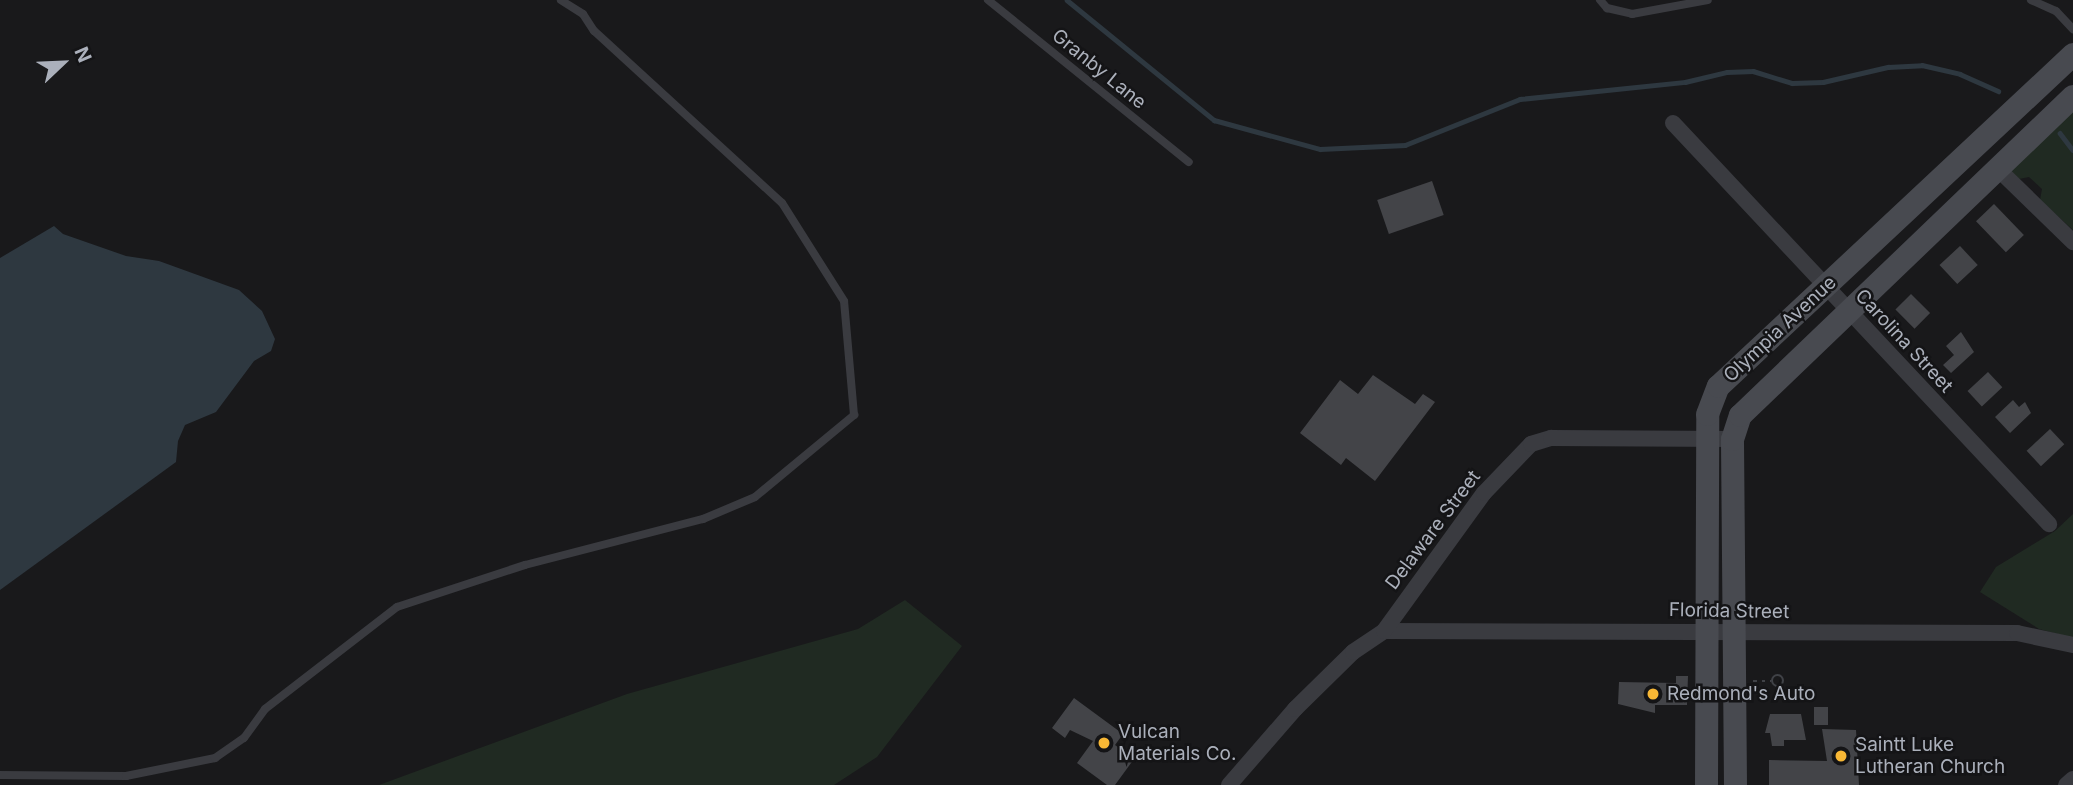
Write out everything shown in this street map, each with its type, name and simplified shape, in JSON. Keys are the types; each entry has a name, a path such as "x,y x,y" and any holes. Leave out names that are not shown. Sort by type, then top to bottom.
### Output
{"main road":[{"name":"Olympia Avenue","path":"1706,785 1707,414 1718,386 2073,54"},
{"name":"Olympia Avenue","path":"1735,785 1736,634 1732,439 1740,415 1759,391 2073,96"}],"street":[{"name":"Carolina Street","path":"1673,123 2049,524"},
{"path":"1997,169 2073,242"},
{"name":"Delaware Street","path":"1229,785 1294,709 1353,652 1384,631 1484,493 1531,444 1550,438 1732,439"},
{"name":"Florida Street","path":"1384,631 1708,630 1736,634 2017,634 2073,645"},
{"path":"2066,785 2073,779"}],"lane":[{"path":"0,775 126,776 215,758 244,738 265,709 397,607 525,565 703,519 755,496 854,415 844,301 782,202 594,31 583,14 561,0"},
{"name":"Granby Lane","path":"988,0 1189,162"},
{"path":"1600,0 1607,8 1632,14 1706,0"},
{"path":"2031,0 2056,11 2073,29"}],"shaded area":[{"path":"2073,106 2073,230 2040,200 2042,189 2029,177 2014,180 2010,167"},
{"path":"54,226 63,234 126,256 159,261 239,290 262,311 275,339 271,351 254,361 216,412 185,425 178,441 176,462 0,590 0,258"},
{"path":"2073,514 2073,638 2039,629 1980,592 1996,567 2055,531"},
{"path":"905,600 962,646 877,757 834,785 379,785 627,694 858,629"}],"building":[{"path":"1432,181 1444,215 1389,234 1377,200"},
{"path":"1994,204 2024,235 2006,252 1976,221"},
{"path":"1960,246 1978,265 1957,284 1940,265"},
{"path":"1911,294 1930,313 1915,329 1895,310"},
{"path":"1961,332 1974,352 1951,373 1943,365 1954,355 1946,346"},
{"path":"1988,372 2002,387 1982,406 1968,391"},
{"path":"1373,375 1415,404 1423,394 1435,402 1375,481 1346,458 1341,465 1300,433 1340,380 1358,394"},
{"path":"2013,400 2019,407 2025,402 2031,413 2010,433 1995,417"},
{"path":"2050,429 2064,444 2041,466 2027,451"},
{"name":"Redmond's Auto","path":"1676,676 1688,676 1687,705 1655,705 1655,713 1618,704 1619,682 1676,683"},
{"name":"Vulcan Materials Co.","path":"1074,698 1123,734 1115,745 1134,759 1115,785 1107,785 1077,763 1093,741 1070,730 1065,738 1052,728"},
{"path":"1814,707 1828,707 1828,725 1814,725"},
{"path":"1770,714 1801,714 1806,740 1784,740 1784,746 1772,746 1770,733 1765,733"},
{"name":"Saintt Luke Lutheran Church","path":"1822,729 1856,730 1859,785 1769,785 1769,760 1827,761"}],"waterway":[{"path":"1067,0 1214,120 1320,149 1405,145 1520,99 1685,82 1727,72 1753,71 1792,83 1823,82 1888,67 1922,65 1960,74 1998,91"},
{"path":"2060,133 2073,150"}],"place":[{"name":"Redmond's Auto","path":"1653,694"},
{"name":"Vulcan Materials Co.","path":"1104,743"},
{"name":"Saintt Luke Lutheran Church","path":"1841,756"}]}
